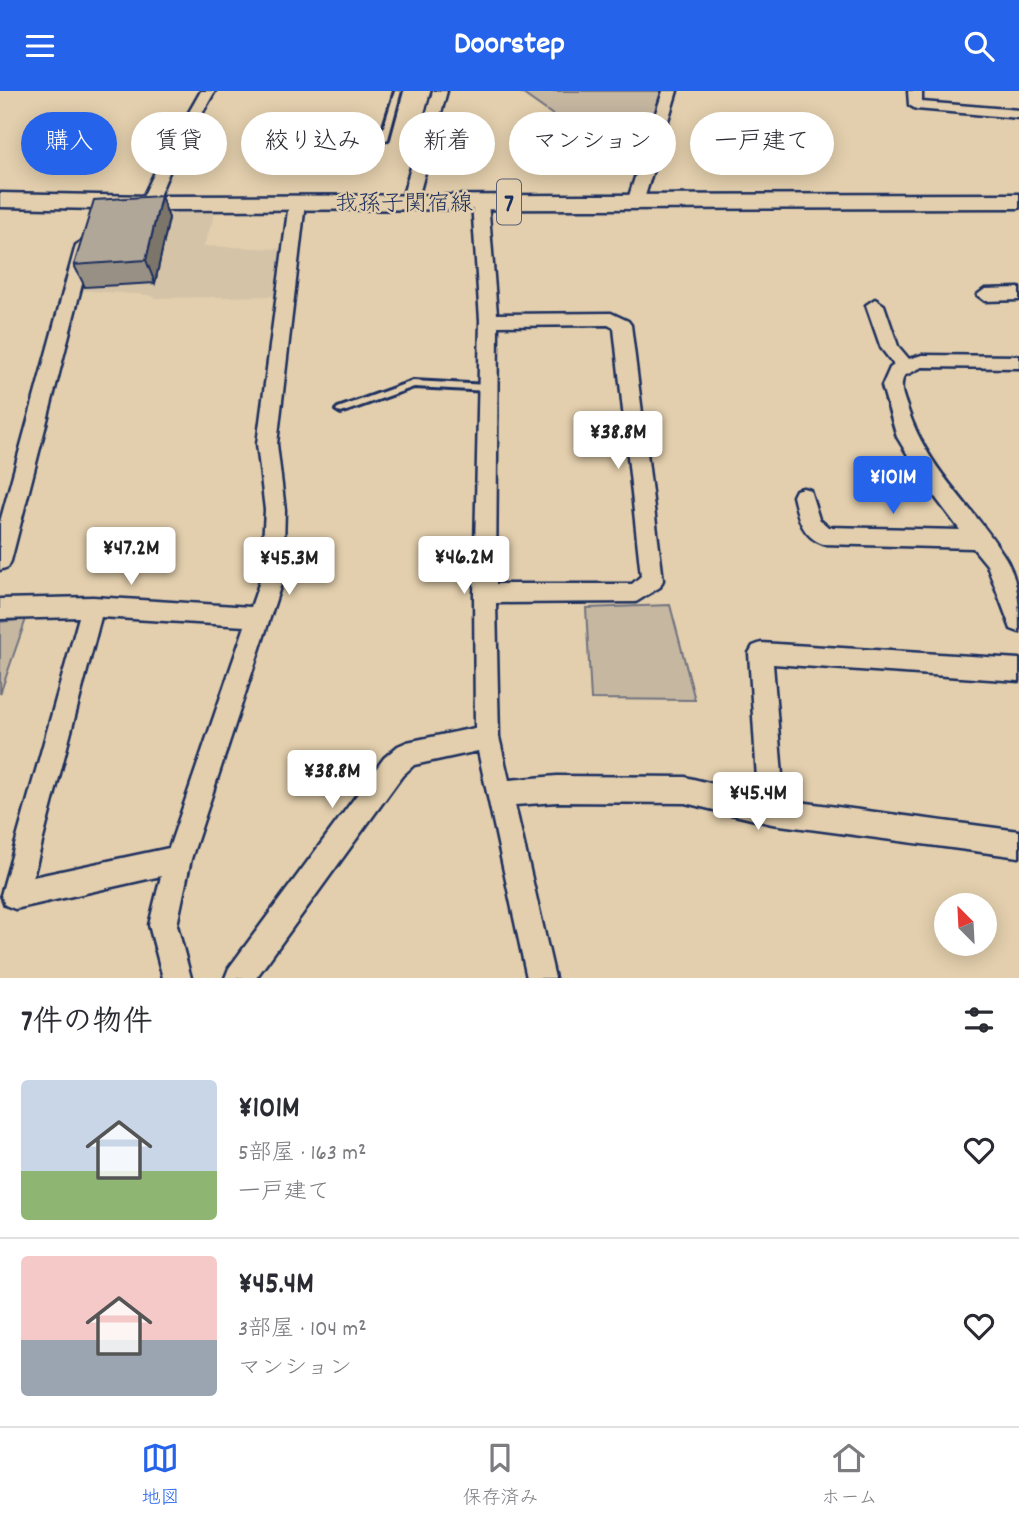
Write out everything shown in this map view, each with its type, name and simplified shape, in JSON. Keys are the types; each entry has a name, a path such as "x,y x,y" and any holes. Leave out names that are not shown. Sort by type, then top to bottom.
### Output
{"main road":[{"name":"我孫子関宿線","path":"0,200 92,215 148,203 1019,201"}],"street":[{"path":"148,203 163,170 208,91"},
{"path":"409,202 440,91"},
{"path":"638,201 637,196 670,91"},
{"path":"915,91 916,105 1019,114"},
{"path":"480,202 489,320 485,594 487,737 541,978"},
{"path":"177,978 163,925 178,859 261,617 272,577 275,510 267,444 297,203"},
{"path":"0,561 92,215"},
{"path":"985,295 1019,294"},
{"path":"875,305 890,348 905,366"},
{"path":"485,594 636,593 652,580 622,325 611,319 489,320"},
{"path":"1019,362 922,361 905,366 896,373 891,386 907,437 933,479 996,561 1019,622"},
{"path":"803,496 810,523 823,535 979,539"},
{"path":"0,609 93,607 261,617"},
{"path":"93,607 15,895 178,859"},
{"path":"772,811 761,653 1019,670"},
{"path":"239,978 393,768 407,754 487,737"},
{"path":"498,794 557,789 685,790 772,811 1019,844"}],"lane":[{"path":"385,136 398,91"},
{"path":"341,410 413,384 488,388"}],"shaded area":[{"path":"519,91 661,91 655,112 549,112"},
{"path":"100,211 215,213 204,246 283,249 278,296 156,298 149,295 77,290"},
{"path":"670,605 695,700 591,699 586,608"},
{"path":"26,619 0,694 0,622"}],"building":[{"path":"161,196 146,260 74,265 94,200"}]}
